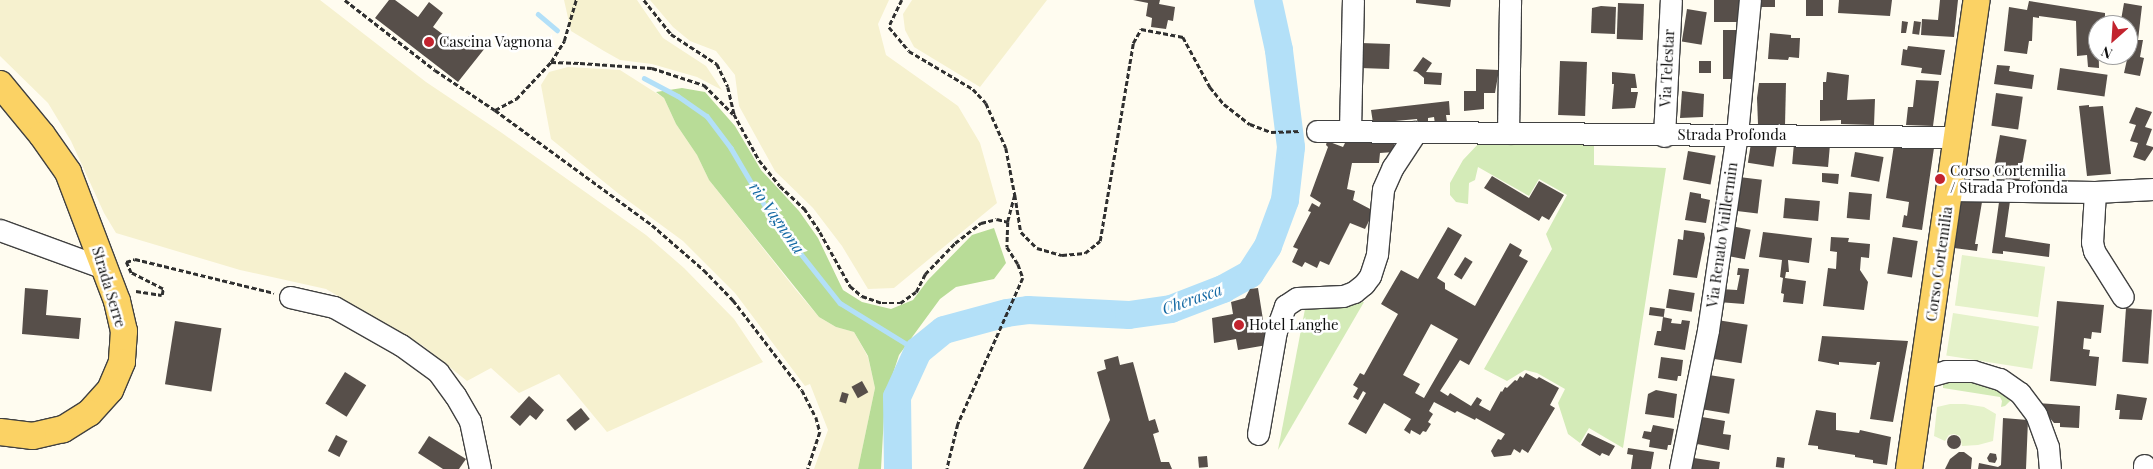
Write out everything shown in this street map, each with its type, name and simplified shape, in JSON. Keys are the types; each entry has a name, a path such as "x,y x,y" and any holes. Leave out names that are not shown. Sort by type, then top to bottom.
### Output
{"main road":[{"name":"Corso Cortemilia","path":"1909,469 1976,0"},
{"name":"Strada Serre","path":"0,84 42,135 68,172 108,277 124,331 122,362 110,390 90,413 63,429 33,436 0,432"}],"street":[{"path":"1350,130 1353,0"},
{"path":"1508,133 1510,0"},
{"name":"Via Telestar","path":"1664,136 1671,0"},
{"name":"Via Renato Vuillermin","path":"1680,469 1708,330 1737,134 1750,0"},
{"name":"Strada Profonda","path":"1317,131 1664,136 1737,134 1957,138"},
{"path":"1258,434 1276,331 1285,306 1297,298 1343,296 1354,292 1364,284 1370,276 1377,254 1383,188 1393,167 1416,132"},
{"path":"1950,190 2095,192 2153,189"},
{"path":"2095,192 2092,242 2094,251 2122,297"},
{"path":"0,230 108,277"},
{"path":"290,297 334,307 402,345 438,372 455,395 470,421 480,469"},
{"path":"1922,378 1946,371 1973,371 2000,378 2020,393 2036,414 2048,447 2050,469"}],"path":[{"path":"344,0 435,70 496,110 652,225 704,270 733,300 802,390 816,417 820,432 808,469"},
{"path":"496,110 516,98 551,62 564,41 576,0"},
{"path":"644,0 671,34 717,64 728,87 734,114 759,160 780,186 804,208 820,232 850,286 862,296 882,303 900,303 916,292 926,274 955,243 982,223 997,220 1008,222"},
{"path":"902,0 889,27 909,51 973,89 986,103 1006,148 1021,232 1036,248 1062,255 1085,253 1100,241 1133,43 1141,29 1184,37 1210,87 1224,104 1250,124 1271,132 1317,131"},
{"path":"551,62 652,68 704,85 734,114"},
{"path":"947,469 958,424 1023,278 1018,264 1006,247 1008,222 1015,195"},
{"path":"108,277 162,295 163,289 131,273 126,262 134,259 290,297"}],"shaded area":[{"path":"0,0 320,0 426,82 502,133 646,235 684,268 734,319 763,362 607,432 559,374 519,393 491,368 467,381 422,345 326,289 240,270 116,233 104,213 71,141 48,103 0,56"},
{"path":"564,0 637,0 663,38 706,66 722,90 697,77 652,64 620,60 604,51 571,31"},
{"path":"650,0 889,0 878,24 886,55 958,106 980,143 997,203 894,288 868,289 842,246 813,208 775,171 739,106 735,75 716,51 690,41 673,27"},
{"path":"912,0 1047,0 980,87 914,47 905,30 903,14"},
{"path":"568,67 620,70 664,98 676,124 697,155 709,180 796,290 819,317 836,327 854,332 868,357 875,388 858,469 814,469 828,430 810,384 805,386 735,293 683,241 619,194 551,139 541,85 549,72"}],"green space":[{"path":"682,88 705,92 735,126 761,170 799,211 818,238 843,290 862,302 891,309 913,300 928,280 972,235 994,228 1006,263 994,279 956,287 940,299 899,355 885,398 881,469 858,469 875,388 868,356 854,332 836,327 819,317 709,180 697,155 676,124 664,98 656,92"},
{"path":"1480,142 1594,143 1594,165 1666,168 1623,448 1589,428 1580,443 1568,434 1558,403 1565,389 1537,373 1525,370 1507,381 1484,369 1552,249 1546,234 1567,195 1539,179 1529,196 1478,167 1475,180 1469,183 1468,204 1456,202 1450,195 1450,183 1463,160"},
{"path":"1962,255 2045,267 2038,317 1955,306"},
{"path":"1364,302 1278,450 1305,309"},
{"path":"1953,313 2039,327 2032,369 1946,355"},
{"path":"1952,380 1982,380 2015,396 2005,406 2001,407 2002,401 2000,397 1943,388 1943,382"},
{"path":"1950,404 1984,407 1996,414 1993,441 1978,445 1962,446 1960,436 1949,435 1945,441 1934,436 1937,407"}],"building":[{"name":"Cascina Vagnona","path":"389,0 395,0 418,17 429,2 443,13 433,27 460,47 469,36 485,48 458,82 375,18"},
{"path":"1133,0 1160,0 1159,4 1175,7 1173,21 1168,20 1166,29 1151,27 1152,18 1146,16 1148,3"},
{"path":"1416,0 1451,0 1450,7 1416,3"},
{"path":"1714,0 1740,0 1740,22 1714,22"},
{"path":"1761,0 1775,0 1775,7 1761,7"},
{"path":"1806,0 1823,0 1823,16 1806,16"},
{"path":"1839,0 1892,0 1890,16 1838,13"},
{"path":"1940,0 1958,0 1954,37 1921,35 1922,19 1938,20"},
{"path":"2029,1 2105,13 2105,15 2088,15 2088,65 2099,65 2099,68 2088,67 2087,55 2077,56 2076,21 2039,16 2039,18 2033,17 2032,41 2029,41 2027,54 2004,51 2009,7 2027,10"},
{"path":"1618,3 1644,4 1643,40 1617,39"},
{"path":"2124,3 2142,6 2138,40 2138,15 2122,15"},
{"path":"1601,6 1616,7 1615,34 1591,33 1592,8"},
{"path":"1687,9 1707,12 1702,45 1682,42"},
{"path":"1902,21 1908,22 1906,33 1901,33"},
{"path":"1914,21 1921,22 1919,35 1912,34"},
{"path":"1723,30 1737,30 1732,79 1723,79"},
{"path":"1770,33 1800,38 1799,58 1789,57 1788,60 1768,59"},
{"path":"2138,40 2143,40 2140,57 2144,58 2140,76 2124,73 2126,65 2138,65"},
{"path":"1361,43 1390,44 1389,69 1360,68"},
{"path":"1908,46 1945,50 1941,75 1921,73 1922,68 1901,65 1903,49 1907,50"},
{"path":"1423,57 1432,63 1426,72 1442,73 1441,85 1424,84 1424,78 1413,71"},
{"path":"1560,61 1587,62 1585,116 1558,115"},
{"path":"1699,61 1711,61 1711,73 1699,73"},
{"path":"1997,65 2010,66 2009,71 2034,75 2032,89 1994,84"},
{"path":"2060,68 2108,75 2104,96 2057,90"},
{"path":"1476,69 1499,70 1495,93 1484,93 1484,109 1464,111 1464,91 1476,91"},
{"path":"1612,72 1635,74 1637,88 1631,88 1631,92 1638,92 1635,108 1612,109 1614,84 1612,84"},
{"path":"1827,72 1849,75 1847,100 1875,99 1874,125 1841,124 1841,120 1820,121 1820,100 1823,100 1823,82 1826,82"},
{"path":"1916,80 1939,81 1933,126 1906,125 1908,107 1913,107"},
{"path":"1759,83 1786,83 1785,125 1758,124 1757,98"},
{"path":"1682,91 1704,94 1703,117 1680,118"},
{"path":"1996,93 2023,97 2018,129 1991,126"},
{"path":"1449,101 1450,115 1446,115 1447,122 1435,124 1434,117 1428,118 1428,124 1419,128 1417,119 1373,123 1371,110"},
{"path":"2089,105 2089,107 2103,106 2111,174 2087,176 2079,106"},
{"path":"2136,107 2152,112 2145,127 2152,129 2146,145 2153,147 2153,149 2145,161 2133,157 2138,143 2130,141 2136,125 2129,123"},
{"path":"2000,135 2027,140 2019,181 1993,176"},
{"path":"1347,139 1394,139 1394,152 1380,153 1379,163 1352,163 1347,189 1355,191 1353,200 1374,211 1365,229 1350,223 1329,265 1320,261 1317,268 1305,262 1302,267 1292,262 1298,249 1293,247 1311,212 1308,211 1312,203 1319,207 1321,203 1310,196 1328,147 1326,145 1327,141 1343,147"},
{"path":"1751,143 1777,147 1774,167 1748,163"},
{"path":"1794,143 1830,146 1828,167 1792,164"},
{"path":"1894,145 1934,148 1922,230 1902,227 1904,215 1907,216 1909,202 1886,198"},
{"path":"1688,151 1716,156 1711,184 1683,180"},
{"path":"1855,152 1884,157 1879,182 1851,177"},
{"path":"1822,173 1839,174 1838,184 1822,182"},
{"path":"1492,176 1529,198 1539,181 1564,195 1549,220 1542,216 1539,221 1484,188"},
{"path":"1739,177 1762,180 1758,214 1735,211"},
{"path":"1690,192 1701,194 1701,198 1710,200 1706,223 1685,220"},
{"path":"1849,192 1872,194 1870,220 1847,218"},
{"path":"2011,194 2005,237 2050,244 2049,257 2003,251 2003,254 1992,253 2000,195"},
{"path":"1983,196 1975,244 1978,244 1977,251 1954,248 1962,198"},
{"path":"1785,198 1820,201 1818,221 1783,218"},
{"path":"1731,226 1751,230 1745,259 1725,255"},
{"path":"1448,227 1462,235 1437,278 1445,283 1445,289 1475,306 1510,243 1522,250 1519,256 1528,261 1469,365 1460,360 1440,391 1448,396 1450,393 1471,406 1477,397 1482,400 1479,405 1490,411 1501,391 1515,380 1517,381 1520,376 1523,378 1526,373 1537,379 1539,377 1559,388 1550,405 1555,408 1528,453 1522,449 1520,453 1514,449 1511,455 1494,457 1491,451 1498,439 1501,440 1505,434 1476,418 1475,420 1457,411 1455,413 1434,402 1429,411 1433,414 1428,422 1431,424 1426,432 1423,431 1420,435 1411,430 1410,434 1404,430 1411,419 1384,403 1366,434 1348,424 1366,393 1363,391 1358,400 1353,397 1358,388 1353,385 1360,373 1364,375 1398,314 1381,304 1401,270 1418,279","holes":["1431,324 1458,339 1424,398 1415,393 1420,384 1403,375"]},
{"path":"1684,230 1704,233 1705,238 1697,278 1673,275 1678,239 1683,240"},
{"path":"1763,232 1812,238 1809,263 1788,260 1789,272 1786,272 1785,278 1806,281 1803,304 1783,302 1784,294 1781,293 1783,278 1780,277 1782,260 1759,257"},
{"path":"1831,237 1849,238 1848,242 1870,244 1869,258 1861,257 1860,270 1868,282 1864,310 1823,306 1828,268 1836,269 1837,252 1830,251"},
{"path":"1893,237 1918,241 1912,277 1887,274"},
{"path":"1465,257 1473,262 1462,280 1454,275"},
{"path":"1738,268 1749,269 1744,304 1718,302 1720,289 1737,290 1740,275 1737,275"},
{"path":"25,288 48,290 46,315 81,318 79,339 22,334"},
{"name":"Hotel Langhe","path":"1258,288 1267,345 1238,350 1236,339 1214,343 1212,318 1233,314 1231,302 1245,298 1250,289"},
{"path":"1669,289 1695,293 1692,312 1666,308"},
{"path":"2057,301 2104,305 2101,333 2092,332 2091,339 2084,338 2083,349 2090,350 2089,356 2099,357 2096,386 2050,381"},
{"path":"1650,307 1665,309 1664,317 1649,315"},
{"path":"2126,308 2152,310 2148,364 2122,362"},
{"path":"1663,317 1672,319 1671,323 1681,324 1682,320 1690,321 1685,350 1654,345 1657,331 1661,331"},
{"path":"1717,320 1748,325 1742,363 1711,359"},
{"path":"175,321 221,328 211,392 165,384"},
{"path":"1822,336 1908,341 1893,422 1870,419 1880,362 1877,362 1876,365 1839,362 1839,365 1818,361"},
{"path":"1118,356 1120,365 1133,362 1149,421 1155,419 1159,432 1153,434 1161,462 1169,462 1172,469 1083,469 1110,420 1097,372 1106,369 1104,360"},
{"path":"1661,357 1683,360 1681,376 1678,376 1677,381 1658,378"},
{"path":"345,372 366,385 347,417 325,403"},
{"path":"1709,375 1735,379 1729,414 1704,410"},
{"path":"862,381 868,392 858,398 852,387"},
{"path":"1656,390 1677,394 1674,418 1645,414 1648,394"},
{"path":"842,392 849,394 846,404 839,402"},
{"path":"2117,394 2147,398 2142,420 2119,419 2120,410 2115,410"},
{"path":"529,396 544,410 536,420 530,415 520,426 510,417"},
{"path":"2037,403 2080,406 2079,428 2060,427 2060,423 2054,423"},
{"path":"581,408 590,419 575,431 566,420"},
{"path":"1816,410 1836,413 1836,430 1859,433 1860,430 1891,437 1887,465 1873,463 1873,460 1855,457 1855,455 1818,449 1818,446 1808,445"},
{"path":"1702,417 1725,421 1723,434 1731,435 1729,450 1697,444"},
{"path":"2003,418 2028,420 2026,469 1978,469 1979,463 1998,467 2001,465"},
{"path":"1653,425 1674,429 1671,445 1668,445 1667,450 1649,447 1650,440 1642,438 1644,431 1651,432"},
{"path":"1588,433 1615,446 1609,456 1602,453 1600,456 1581,445"},
{"path":"336,435 348,441 339,457 328,451"},
{"path":"1951,435 1957,435 1961,442 1957,449 1951,449 1947,445 1947,439"},
{"path":"429,436 466,459 459,469 443,469 418,453"},
{"path":"1628,448 1654,452 1651,469 1631,469 1633,455 1627,454"},
{"path":"1959,452 1964,452 1972,458 1971,469 1945,469 1950,459"},
{"path":"1990,453 1996,454 1997,459 1995,463 1989,462 1987,458"},
{"path":"1207,456 1208,467 1199,468 1198,457"},
{"path":"1777,457 1785,458 1784,468 1776,467"},
{"path":"1694,458 1720,462 1719,469 1692,469"}],"waterway":[{"name":"Cherasca","path":"898,469 897,397 918,351 944,330 1007,313 1028,310 1129,315 1171,309 1223,289 1250,274 1268,246 1285,200 1291,147 1279,50 1268,0"},
{"path":"538,14 557,30"},
{"name":"rio Vagnona","path":"644,78 678,96 707,116 731,148 771,216 840,303 918,351"}],"place":[{"name":"Cascina Vagnona","path":"429,42"},
{"name":"Corso Cortemilia / Strada Profonda","path":"1940,179"},
{"name":"Hotel Langhe","path":"1239,325"}]}
